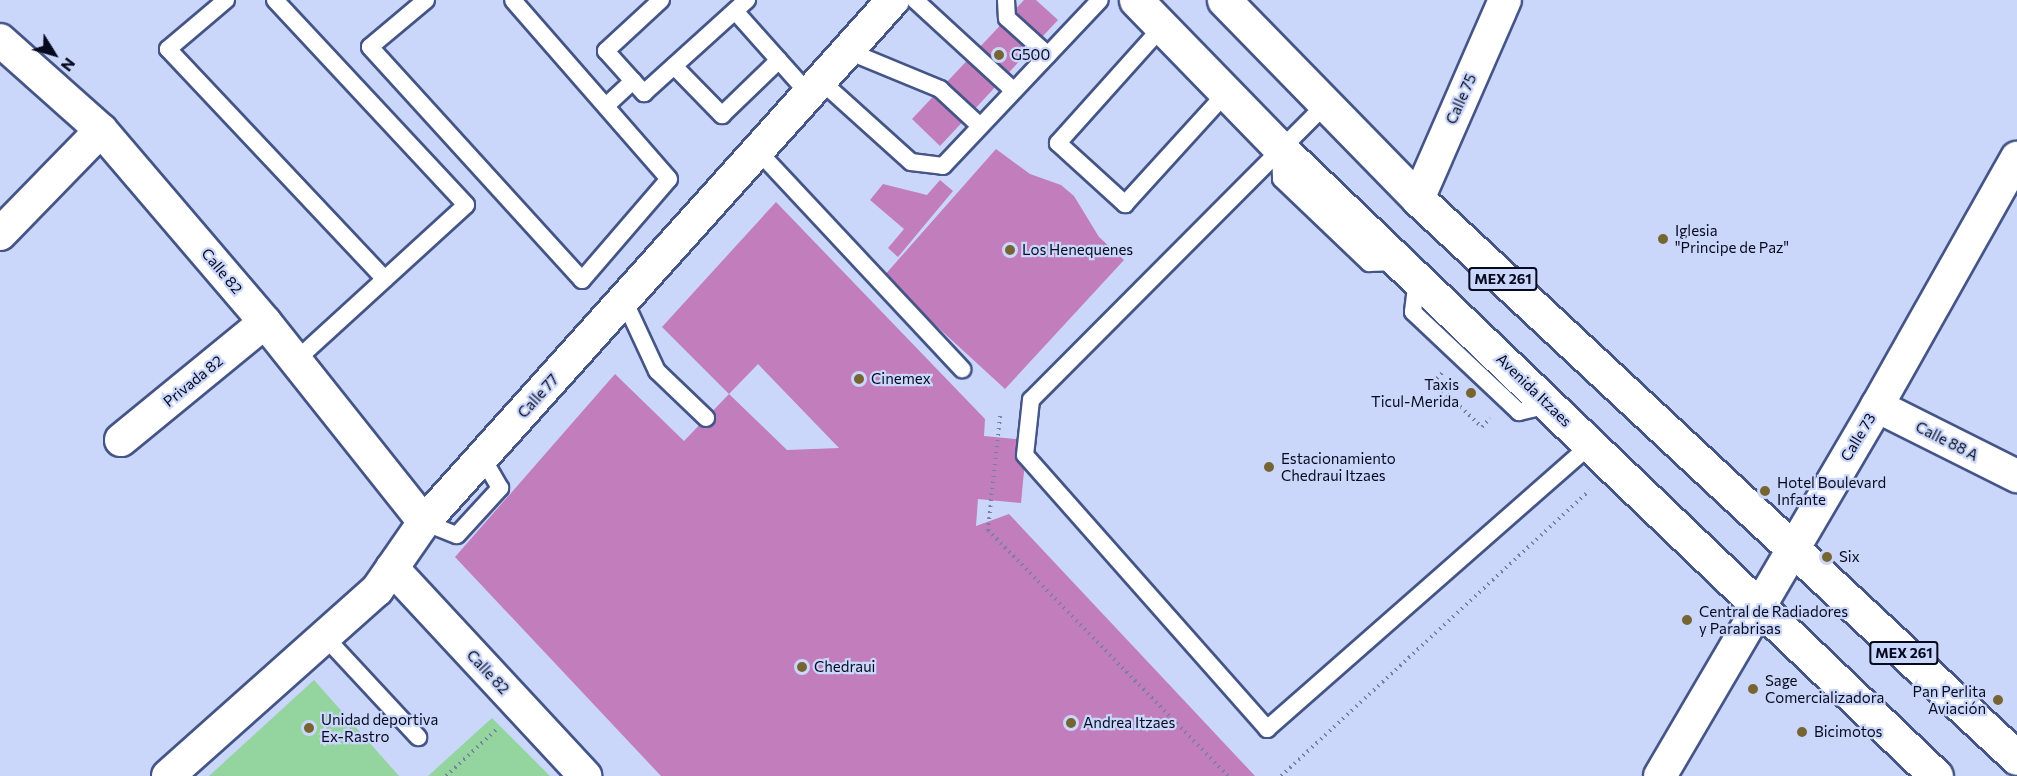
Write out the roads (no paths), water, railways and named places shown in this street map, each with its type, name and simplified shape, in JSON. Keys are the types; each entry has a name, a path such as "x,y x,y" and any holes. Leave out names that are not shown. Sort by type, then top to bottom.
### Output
{"main road":[{"name":"Avenida Itzaes","path":"1136,0 1280,148 1760,604 1936,776"},
{"name":"MEX 261","path":"1224,0 1324,106 1418,199 1790,549 2017,758"}],"street":[{"name":"Calle 77","path":"168,776 377,590 424,522 893,0"},
{"name":"Calle 75","path":"1418,199 1505,0"},
{"name":"Calle 82","path":"0,40 101,130 265,322 424,522"},
{"path":"0,234 101,130"},
{"name":"Calle 73","path":"1660,776 1790,549 1877,406 2017,158"},
{"name":"Privada 82","path":"121,441 265,322"},
{"name":"Calle 88 A","path":"1877,406 2017,476"},
{"name":"Calle 82","path":"392,568 585,776"}],"lane":[{"path":"226,0 168,49 385,279"},
{"path":"275,0 466,205 296,360"},
{"path":"426,0 370,47 582,280 669,179 513,0"},
{"path":"661,0 606,51 644,93 741,5 779,60 911,162 942,166 1100,0"},
{"path":"915,0 1014,91"},
{"path":"1006,0 1007,18 1048,55"},
{"path":"1162,27 1058,143 1125,204 1226,93"},
{"path":"848,51 940,89 980,126"},
{"path":"674,66 722,115 779,60"},
{"path":"606,106 633,81"},
{"path":"1324,106 1031,400 1024,456 1267,729 1591,444"},
{"path":"758,151 962,369"},
{"path":"624,300 657,371 706,418"},
{"path":"325,637 418,737"}],"place":[{"name":"G500","path":"999,55"},
{"name":"Iglesia \"Principe de Paz\"","path":"1663,239"},
{"name":"Los Henequenes","path":"1010,250"},
{"name":"Cinemex","path":"859,379"},
{"name":"Taxis Ticul-Merida","path":"1471,393"},
{"name":"Estacionamiento Chedraui Itzaes","path":"1269,467"},
{"name":"Hotel Boulevard Infante","path":"1765,491"},
{"name":"Six","path":"1827,557"},
{"name":"Central de Radiadores y Parabrisas","path":"1687,620"},
{"name":"Chedraui","path":"802,667"},
{"name":"Sage Comercializadora","path":"1753,689"},
{"name":"Pan Perlita Aviación","path":"1998,700"},
{"name":"Andrea Itzaes","path":"1071,723"},
{"name":"Unidad deportiva Ex-Rastro","path":"309,728"},
{"name":"Bicimotos","path":"1802,732"}]}
